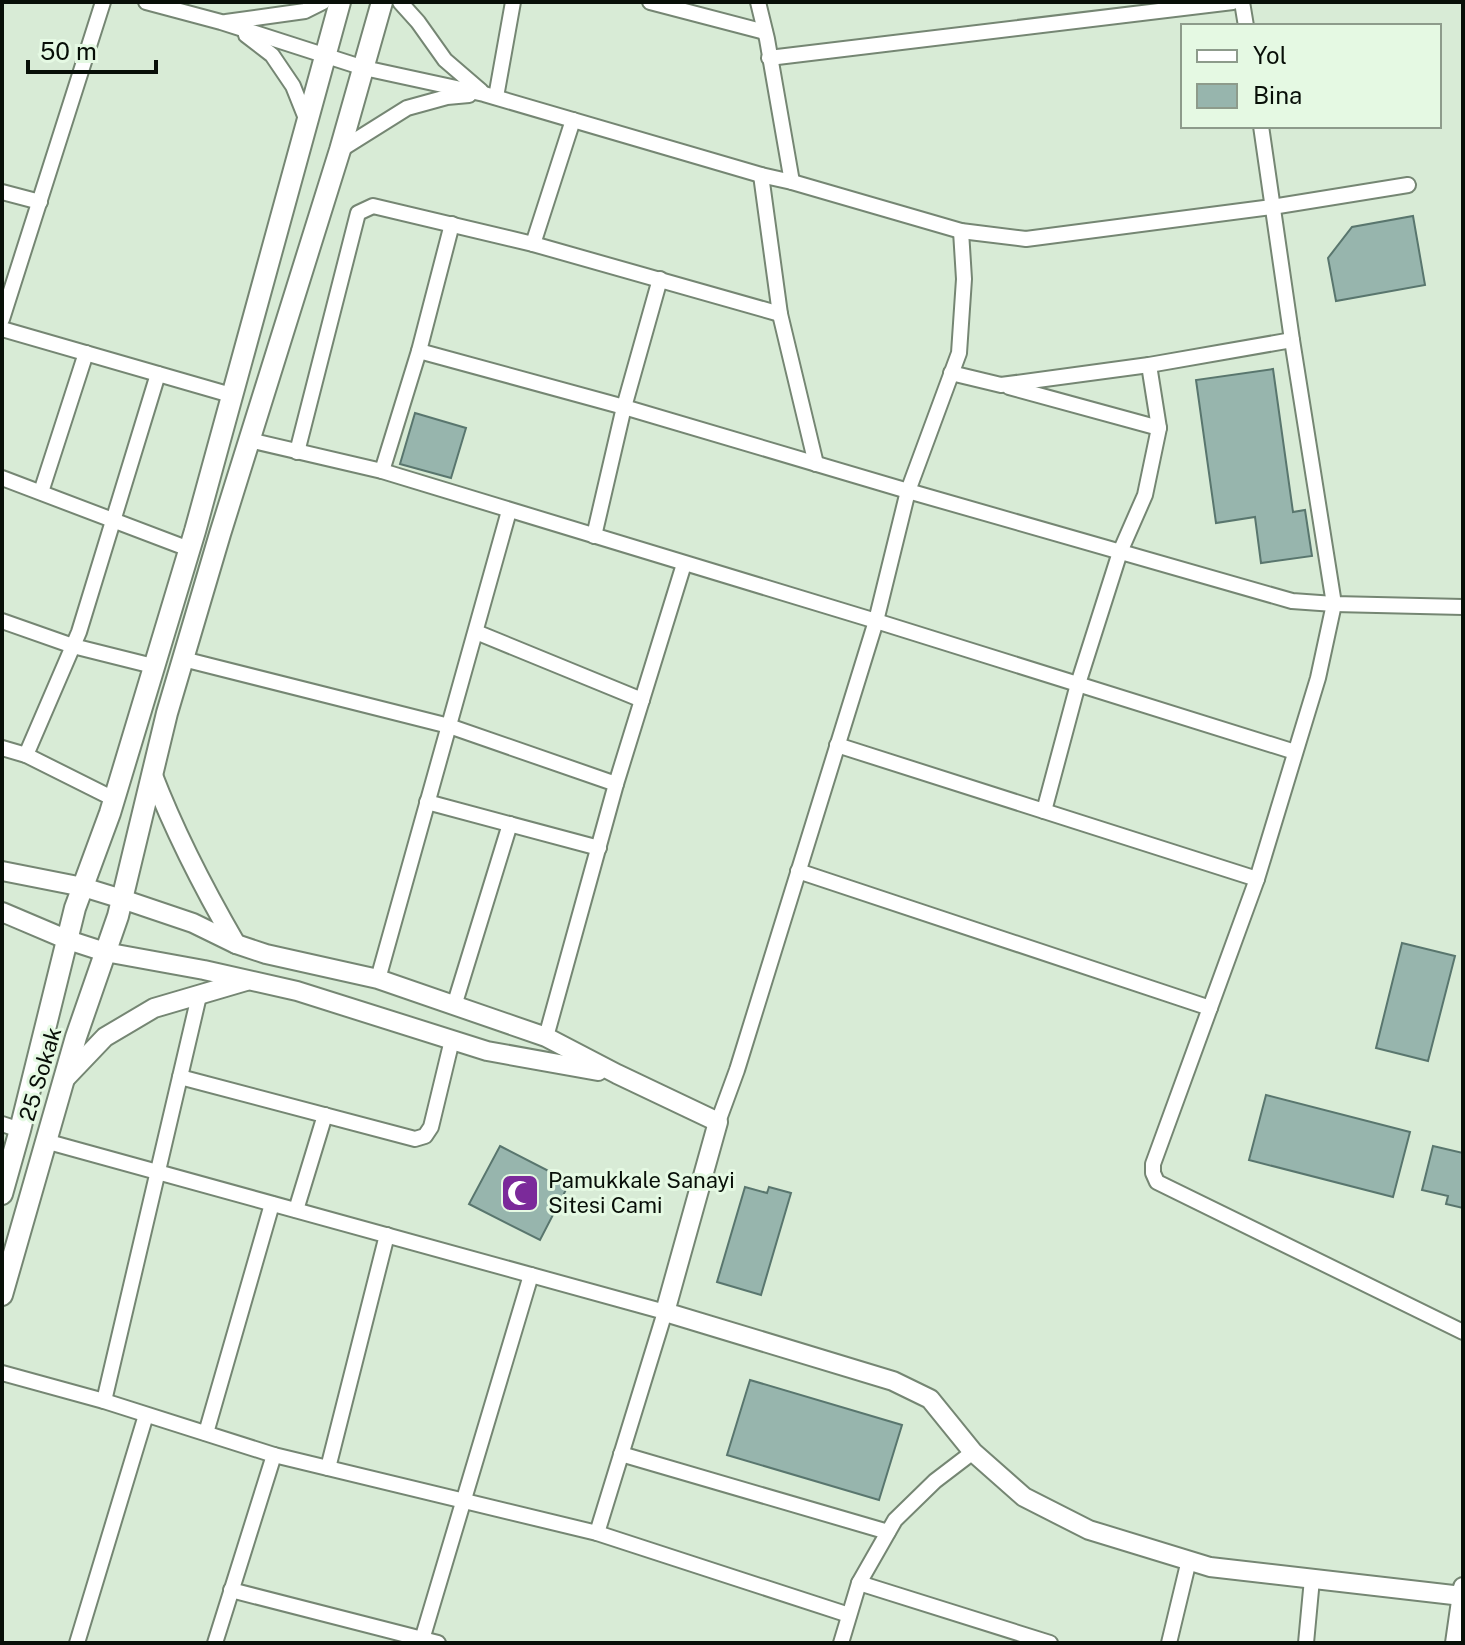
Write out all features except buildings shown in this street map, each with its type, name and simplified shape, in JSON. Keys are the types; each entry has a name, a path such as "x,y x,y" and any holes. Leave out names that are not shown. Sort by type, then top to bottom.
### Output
{"main road":[{"name":"25 Sokak","path":"2,1194 11,1127 75,908 114,799 189,549 340,2"},
{"name":"25 Sokak","path":"2,1295 63,1081 120,907 183,659 340,150 382,2"}],"street":[{"path":"2,319 103,2"},
{"path":"146,2 221,22 364,68 490,96 961,231 1026,239 1272,207 1408,185"},
{"path":"221,22 305,11 323,2"},
{"path":"400,2 445,60 490,96"},
{"path":"490,96 513,2"},
{"path":"650,2 765,32"},
{"path":"758,2 792,182"},
{"path":"769,58 1233,2"},
{"path":"1242,2 1246,24"},
{"path":"221,22 245,34 272,55 293,86 307,121"},
{"path":"340,150 407,108 447,97 490,96"},
{"path":"533,244 573,120"},
{"path":"1261,128 1334,604 1318,678 1257,879 1153,1164 1153,1173 1157,1182 1463,1332"},
{"path":"761,175 780,314 816,464"},
{"path":"2,192 40,202"},
{"path":"297,452 358,213 373,206 533,244 780,314"},
{"path":"382,471 419,351 452,224"},
{"path":"597,1533 665,1312 718,1122 737,1070 876,621 908,491 959,353 964,279 961,231"},
{"path":"594,536 624,407 660,279"},
{"path":"2,329 231,395"},
{"path":"1001,385 1149,365 1292,340"},
{"path":"419,351 624,407 1292,601 1463,607"},
{"path":"41,492 86,353"},
{"path":"1044,811 1078,684 1120,552 1145,495 1159,428 1149,365"},
{"path":"951,373 1159,428"},
{"path":"26,755 79,632 158,374"},
{"path":"249,440 382,471 1295,752"},
{"path":"2,478 189,549"},
{"path":"378,979 509,511"},
{"path":"546,1037 616,784 684,564"},
{"path":"2,621 73,646 153,666"},
{"path":"476,632 642,700"},
{"path":"183,659 449,726 616,784"},
{"path":"837,745 1257,879"},
{"path":"2,748 26,755 114,799"},
{"path":"152,773 182,845 236,944"},
{"path":"427,802 599,848"},
{"path":"454,1006 510,824"},
{"path":"2,871 83,887 120,907 193,923 236,944 266,954 378,979 546,1037 718,1122"},
{"path":"798,871 1210,1008"},
{"path":"2,912 105,952 297,991 487,1051 617,1074"},
{"path":"63,1081 105,1037 154,1008 249,980"},
{"path":"104,1401 199,996"},
{"path":"180,1077 415,1139 425,1136 431,1127 452,1040"},
{"path":"296,1210 325,1115"},
{"path":"45,1141 665,1312 893,1381 930,1399 973,1452 1024,1497 1089,1530 1210,1567 1462,1591 1455,1643"},
{"path":"206,1433 272,1204"},
{"path":"328,1468 387,1235"},
{"path":"422,1641 531,1275"},
{"path":"2,1373 104,1401 274,1455 597,1533 849,1615"},
{"path":"80,1642 146,1415"},
{"path":"841,1643 859,1583 895,1520 935,1481 973,1452"},
{"path":"621,1454 888,1532"},
{"path":"215,1643 274,1455"},
{"path":"1169,1643 1189,1560"},
{"path":"1306,1643 1312,1579"},
{"path":"859,1583 1050,1643"},
{"path":"231,1590 438,1643"}],"place":[{"name":"Pamukkale Sanayi Sitesi Cami","path":"520,1193"}]}
